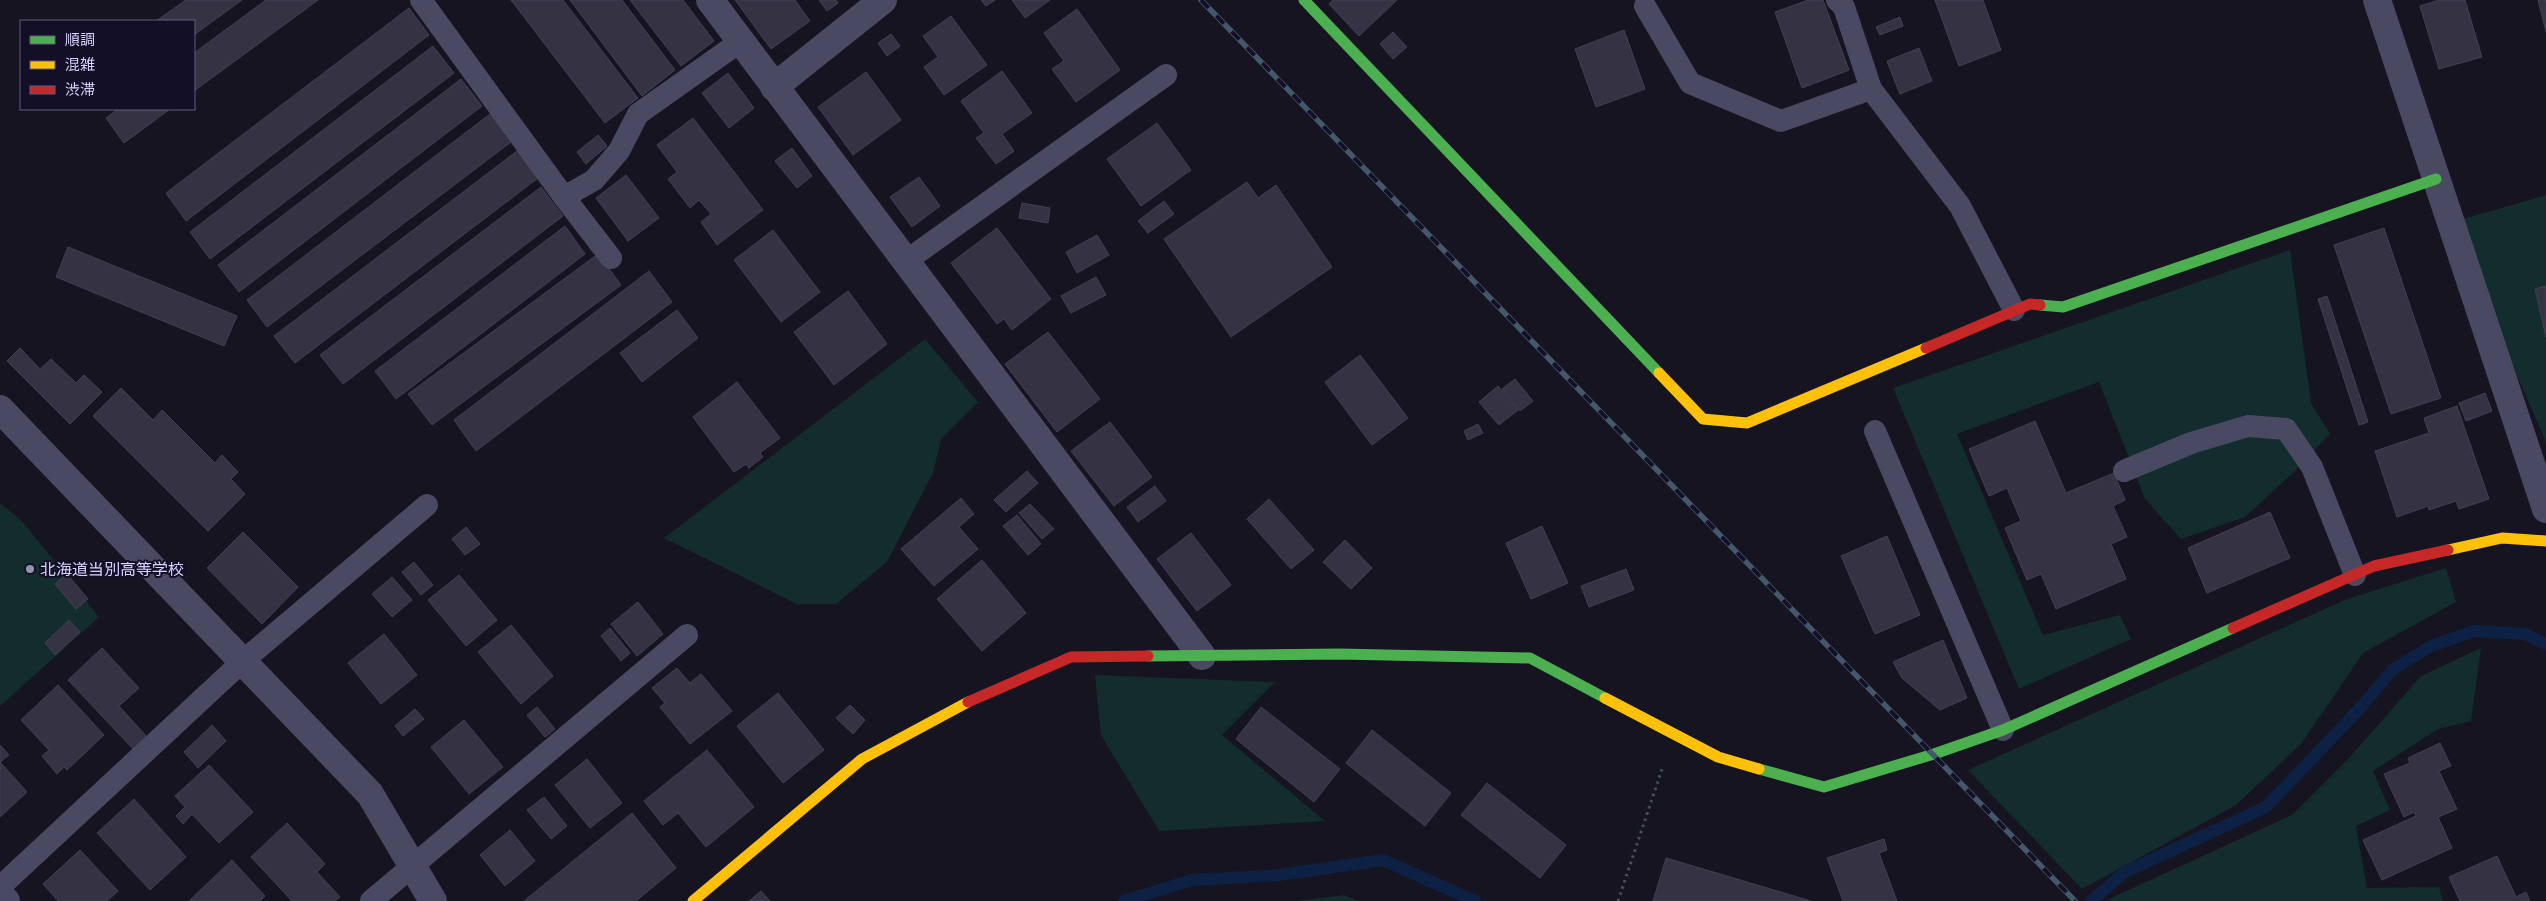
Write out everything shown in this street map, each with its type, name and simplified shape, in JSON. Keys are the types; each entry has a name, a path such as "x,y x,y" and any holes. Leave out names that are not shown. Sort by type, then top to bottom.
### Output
{"street":[{"path":"710,0 1202,656"},
{"path":"774,87 883,0"},
{"path":"1304,0 1703,419 1747,423 2030,304 2063,306 2436,178"},
{"path":"2377,0 2546,509"},
{"path":"0,409 370,794 433,901"},
{"path":"693,901 862,759 984,693 1071,657 1340,654 1530,658 1718,757 1824,787 1934,754 2003,730 2374,566 2502,538 2546,541"},
{"path":"0,896 6,901"}],"lane":[{"path":"421,0 564,197 611,258"},
{"path":"1837,0 1844,7 1871,89 1960,206 2014,310"},
{"path":"1645,6 1690,83 1781,121 1871,89"},
{"path":"564,197 594,180 619,151 638,114 741,41"},
{"path":"906,261 1166,75"},
{"path":"2124,471 2191,443 2248,426 2286,429 2312,467 2355,575"},
{"path":"1875,431 2003,730"},
{"path":"0,887 243,661 427,505"},
{"path":"371,901 687,635"}],"path":[{"path":"1618,901 1673,734"}],"green space":[{"path":"2546,195 2546,442 2507,353 2463,219"},
{"path":"2290,250 2311,403 2330,434 2293,473 2245,517 2181,539 2145,499 2099,382 1957,434 2043,635 2120,615 2131,639 2019,689 1893,388"},
{"path":"925,339 978,402 941,439 933,473 887,562 836,604 797,604 664,538"},
{"name":"北海道当別高等学校","path":"0,503 22,521 99,617 0,706"},
{"path":"2446,568 2456,602 2363,653 2301,744 2236,805 2082,889 1968,770 2347,599"},
{"path":"2481,648 2471,721 2438,729 2373,771 2390,810 2356,826 2367,888 2439,887 2443,901 2112,901 2109,899 2292,815 2349,758 2421,676"},
{"path":"1095,675 1275,682 1222,735 1325,821 1159,831 1101,735"},
{"path":"1344,895 1360,901 1297,901"}],"building":[{"path":"186,0 242,0 195,34 195,20 157,20"},
{"path":"266,0 318,0 195,90 195,52"},
{"path":"511,0 563,0 638,98 605,123"},
{"path":"570,0 622,0 675,70 642,96"},
{"path":"630,0 683,0 714,41 681,66"},
{"path":"735,0 795,0 810,21 771,49"},
{"path":"819,0 836,0 838,3 827,11"},
{"path":"981,0 995,0 986,6"},
{"path":"1012,0 1050,0 1025,18"},
{"path":"1333,0 1397,0 1359,36 1329,4"},
{"path":"1808,0 1823,0 1849,70 1802,88 1775,12"},
{"path":"1935,0 1983,0 2001,50 1959,66"},
{"path":"2439,0 2465,0 2482,57 2439,69 2420,6"},
{"path":"2538,0 2546,0 2546,32"},
{"path":"409,8 429,35 186,221 166,193"},
{"path":"1077,9 1120,70 1076,102 1052,69 1064,61 1044,33"},
{"path":"951,16 987,65 944,95 924,67 938,57 923,36"},
{"path":"1900,17 1903,26 1880,35 1876,27"},
{"path":"1624,30 1645,89 1596,107 1575,49"},
{"path":"1393,32 1407,47 1393,59 1380,44"},
{"path":"891,34 900,46 887,56 878,43"},
{"path":"433,46 454,73 210,259 190,232"},
{"path":"1919,48 1932,81 1900,94 1887,61"},
{"path":"1002,71 1032,113 1002,134 1014,151 996,164 976,138 984,133 961,101"},
{"path":"866,72 901,120 853,155 818,107"},
{"path":"728,73 754,108 729,128 702,93"},
{"path":"461,79 482,106 239,292 218,265"},
{"path":"117,110 169,110 124,143 106,118"},
{"path":"490,114 511,142 267,327 247,300"},
{"path":"693,118 763,210 717,245 701,222 711,214 699,200 690,208 668,179 677,172 657,145"},
{"path":"1157,123 1191,170 1141,206 1107,159"},
{"path":"598,135 607,146 586,164 577,152"},
{"path":"792,148 812,176 797,188 775,161"},
{"path":"517,151 538,178 295,363 274,336"},
{"path":"626,175 659,218 628,241 596,198"},
{"path":"919,177 940,206 912,227 890,197"},
{"path":"1247,182 1258,198 1276,185 1332,267 1231,337 1164,239"},
{"path":"541,187 563,216 343,384 320,355"},
{"path":"1164,201 1174,214 1148,233 1138,221"},
{"path":"1022,203 1050,208 1048,223 1019,218"},
{"path":"565,226 585,254 396,399 375,371"},
{"path":"997,228 1051,299 1012,330 1004,319 997,324 951,263"},
{"path":"2384,228 2441,398 2391,414 2334,245"},
{"path":"773,230 820,292 781,322 734,260"},
{"path":"1097,235 1109,255 1077,273 1066,252"},
{"path":"68,247 237,316 224,346 56,277"},
{"path":"598,254 621,285 432,425 408,394"},
{"path":"649,271 672,302 476,451 454,420"},
{"path":"1096,277 1106,295 1071,313 1061,296"},
{"path":"2546,286 2546,337 2535,289"},
{"path":"848,291 887,344 834,385 794,332"},
{"path":"2327,296 2368,422 2359,425 2318,299"},
{"path":"677,310 698,338 642,382 620,353"},
{"path":"1048,332 1100,399 1057,432 1005,364"},
{"path":"20,348 40,369 51,359 76,383 84,375 102,392 70,424 7,361"},
{"path":"1360,355 1408,418 1372,445 1325,382"},
{"path":"1515,379 1533,401 1520,411 1502,389"},
{"path":"737,382 780,438 760,453 763,457 749,468 746,464 734,472 693,417"},
{"path":"1498,386 1518,410 1499,425 1479,402"},
{"path":"121,388 153,420 162,410 215,463 222,455 238,472 231,479 245,494 208,531 93,416"},
{"path":"2485,393 2492,411 2466,421 2459,403"},
{"path":"2457,406 2489,499 2459,509 2456,501 2429,510 2428,506 2397,517 2375,451 2429,433 2424,418"},
{"path":"2035,421 2066,493 2114,473 2125,500 2113,506 2127,537 2111,544 2126,579 2056,609 2041,574 2027,580 2005,528 2021,521 2007,488 1989,496 1969,449"},
{"path":"1110,422 1152,477 1114,506 1071,451"},
{"path":"1478,424 1483,433 1468,440 1464,431"},
{"path":"1027,471 1038,483 1006,512 994,500"},
{"path":"1155,486 1166,501 1138,522 1127,507"},
{"path":"961,498 974,514 959,527 978,549 934,586 901,549"},
{"path":"1269,499 1314,550 1291,569 1247,519"},
{"path":"1030,504 1054,529 1042,539 1019,513"},
{"path":"2270,512 2290,558 2207,593 2188,548"},
{"path":"1017,515 1041,544 1028,555 1003,526"},
{"path":"1542,526 1568,583 1531,599 1506,543"},
{"path":"466,527 480,544 465,555 452,539"},
{"path":"243,532 298,587 262,624 207,568"},
{"path":"1191,533 1231,585 1197,611 1157,559"},
{"path":"1887,536 1920,615 1875,634 1841,556"},
{"path":"1345,540 1372,568 1351,589 1323,562"},
{"path":"982,560 1026,613 982,651 937,599"},
{"path":"414,562 433,585 421,595 402,572"},
{"path":"1626,569 1634,590 1589,607 1581,586"},
{"path":"67,574 88,599 76,609 55,584"},
{"path":"459,575 497,620 466,646 428,600"},
{"path":"392,577 412,600 392,617 372,594"},
{"path":"638,602 663,634 637,656 611,624"},
{"path":"69,620 80,632 55,655 45,643"},
{"path":"511,625 553,676 521,704 478,652"},
{"path":"610,628 630,653 621,661 601,636"},
{"path":"384,634 417,675 381,704 348,663"},
{"path":"1943,640 1967,698 1940,710 1902,678 1893,662"},
{"path":"102,648 139,688 119,706 147,737 134,750 68,680"},
{"path":"677,668 690,683 701,674 732,711 690,744 660,707 665,703 652,688"},
{"path":"58,685 104,735 67,770 64,767 57,774 42,756 49,750 21,720"},
{"path":"778,693 824,750 783,783 737,726"},
{"path":"850,705 865,720 853,734 836,718"},
{"path":"537,707 555,729 545,737 527,715"},
{"path":"1261,707 1340,769 1314,802 1236,739"},
{"path":"415,709 424,719 403,736 395,726"},
{"path":"464,720 503,767 469,794 431,747"},
{"path":"212,725 226,741 198,768 184,752"},
{"path":"1372,730 1451,793 1425,826 1346,763"},
{"path":"2440,743 2451,766 2439,771 2457,809 2438,817 2452,848 2382,880 2363,840 2416,816 2414,812 2404,817 2384,774 2410,763 2408,758"},
{"path":"0,745 9,755 0,762"},
{"path":"707,750 754,807 706,847 678,813 663,825 644,801"},
{"path":"587,759 622,803 590,828 555,785"},
{"path":"0,762 27,792 0,817"},
{"path":"209,765 253,812 219,843 192,814 183,824 176,816 185,807 175,796"},
{"path":"1487,783 1566,845 1540,878 1461,815"},
{"path":"544,797 567,826 551,839 527,810"},
{"path":"134,799 186,857 150,890 97,833"},
{"path":"632,813 676,868 636,901 524,901"},
{"path":"287,823 325,864 317,872 340,897 335,901 292,901 251,857"},
{"path":"510,830 535,861 505,886 480,855"},
{"path":"1884,839 1887,850 1879,853 1897,901 1843,901 1827,858"},
{"path":"80,850 118,891 107,901 58,901 43,884"},
{"path":"2497,856 2516,897 2526,892 2530,901 2460,901 2449,877"},
{"path":"1666,858 1811,901 1653,901"},
{"path":"232,860 265,896 260,901 189,901"},
{"path":"761,891 770,901 749,901"}],"waterway":[{"path":"2091,901 2125,872 2266,807 2362,706 2392,670 2431,646 2474,631 2525,634 2546,644"},
{"path":"1124,901 1192,880 1279,875 1383,860 1475,901"}],"railway":[{"path":"1201,0 2075,901"}],"traffic: fast":[{"path":"1304,0 1659,373"},
{"path":"2040,305 2063,307 2436,179"},
{"path":"1759,769 1824,787 1934,754 2003,730 2233,628"},
{"path":"1148,656 1340,654 1530,658 1605,698"}],"traffic: slow":[{"path":"1659,373 1703,419 1747,423 1926,348"},
{"path":"2448,550 2502,538 2546,541"},
{"path":"1605,698 1718,757 1759,769"},
{"path":"693,901 862,759 968,702"}],"traffic: jam":[{"path":"1926,348 2030,304 2040,305"},
{"path":"2233,628 2374,566 2448,550"},
{"path":"968,702 1071,657 1148,656"}],"place":[{"name":"北海道当別高等学校","path":"30,569"}]}
